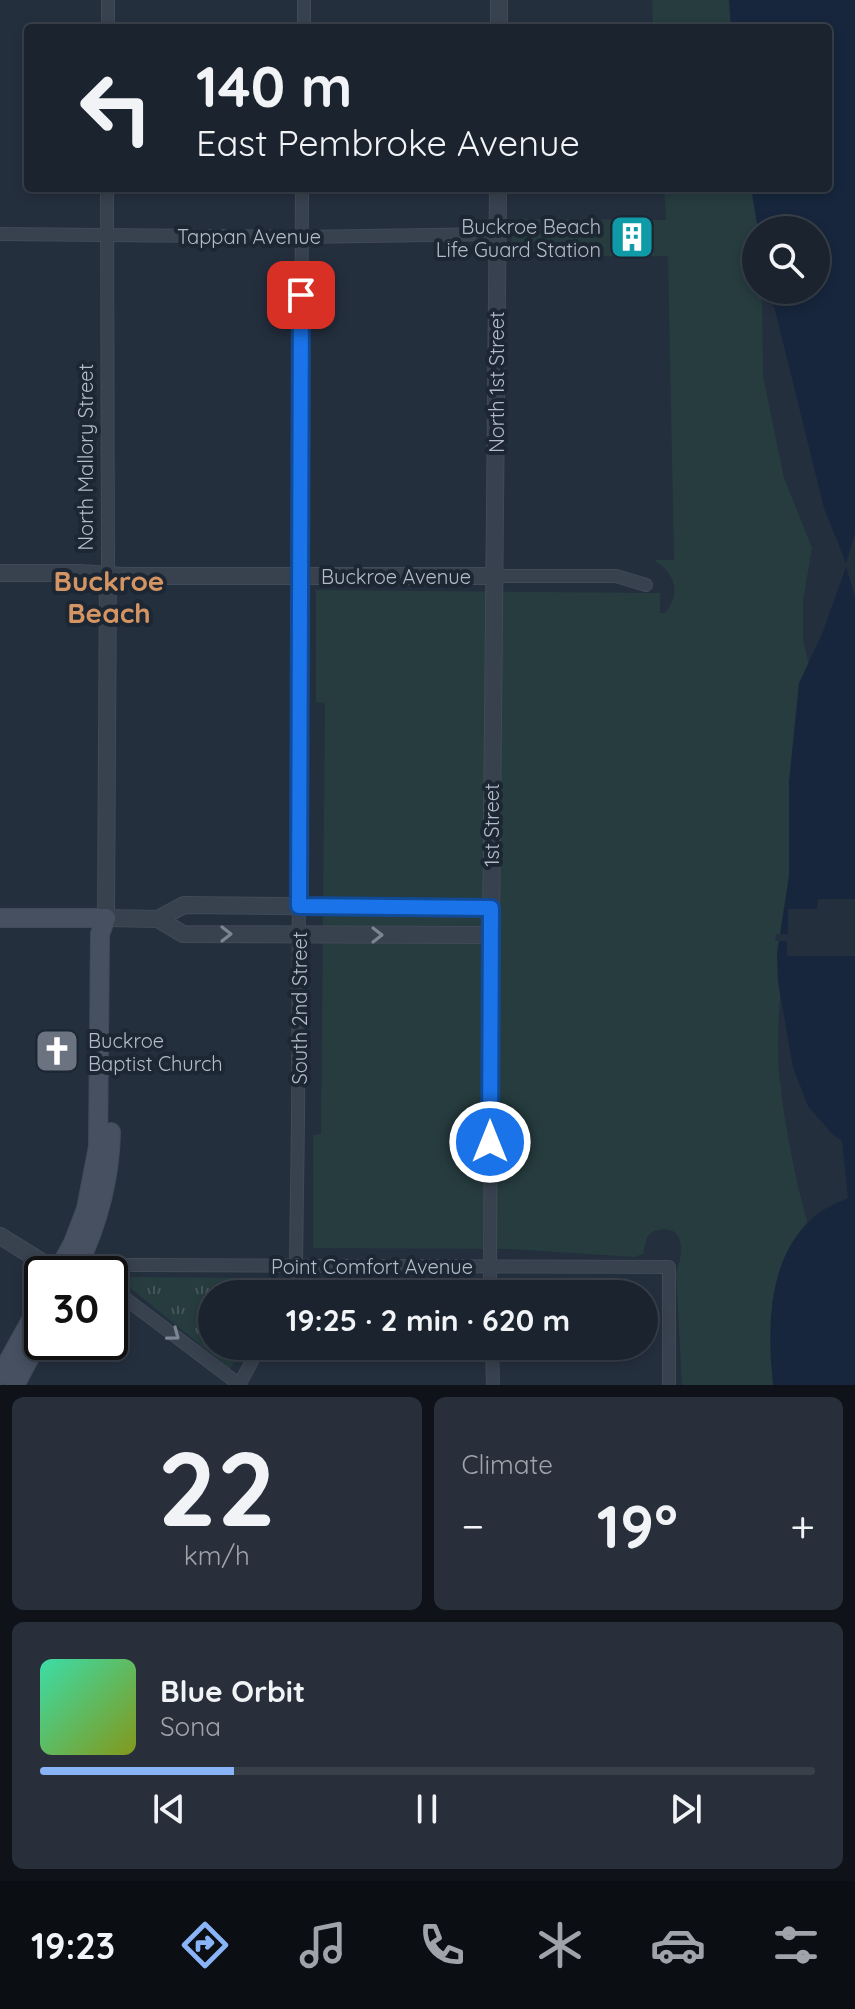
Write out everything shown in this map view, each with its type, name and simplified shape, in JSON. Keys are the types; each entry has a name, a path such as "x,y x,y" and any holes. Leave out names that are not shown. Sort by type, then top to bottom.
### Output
{"main road":[{"path":"0,918 106,918"},
{"name":"North Mallory Street","path":"73,1256 98,1147 100,934 106,918"},
{"path":"0,1376 24,1333"},
{"path":"15,1385 28,1360"}],"street":[{"path":"108,0 108,24"},
{"path":"304,0 304,24"},
{"path":"499,0 499,24"},
{"name":"North Mallory Street","path":"106,918 107,192"},
{"name":"South 2nd Street","path":"295,1280 302,192"},
{"name":"North 1st Street","path":"493,576 496,563 498,192"},
{"name":"Tappan Avenue","path":"0,234 301,237 497,234"},
{"name":"Buckroe Avenue","path":"0,573 616,576 646,585"},
{"name":"1st Street","path":"490,1280 493,576"},
{"path":"106,918 158,919 184,905 491,908"},
{"path":"158,919 183,934 491,935"},
{"path":"0,1236 32,1256"},
{"name":"Point Comfort Avenue","path":"128,1265 669,1267 669,1385"},
{"path":"128,1301 239,1385 252,1360"},
{"path":"492,1360 493,1385"}],"green space":[{"path":"652,0 732,0 733,24 653,24"},
{"path":"664,192 763,192 767,216 742,216 742,304 762,304 763,376 784,478 812,548 803,601 803,639 855,900 782,967 779,1073 793,1162 815,1249 778,1285 772,1302 776,1385 682,1385 676,1273 681,1248 677,1235 672,1231 654,1231 647,1237 643,1254 634,1257 511,1249 313,1248 313,1135 321,1134 325,703 316,702 316,590 660,593 660,613 665,613 670,606 675,591 667,571 654,560 674,560 668,256 511,256 512,219 666,220"},
{"path":"128,1277 272,1280 198,1280 198,1343 128,1286"},
{"path":"219,1360 235,1360 230,1369"}],"water":[{"path":"729,0 855,0 855,533 846,563 824,508 773,304 830,304 830,216 756,216 752,192 832,192 832,24 731,24"},
{"path":"846,567 855,596 855,1385 773,1385 771,1317 779,1272 787,1251 799,1232 815,1216 848,1198 842,1141 808,1106 793,1067 778,982 777,953 789,876 789,782 799,683 822,634"}],"pier":[{"path":"818,899 855,899 855,956 787,956 787,941 775,941 776,934 788,934 788,909 817,909"}],"place":[{"name":"Buckroe Beach Life Guard Station","path":"632,237"},
{"name":"Buckroe Baptist Church","path":"57,1051"}],"district":[{"name":"Buckroe Beach","path":"109,596"}],"route":[{"path":"301,295 299,906 491,908 490,1142"}]}
